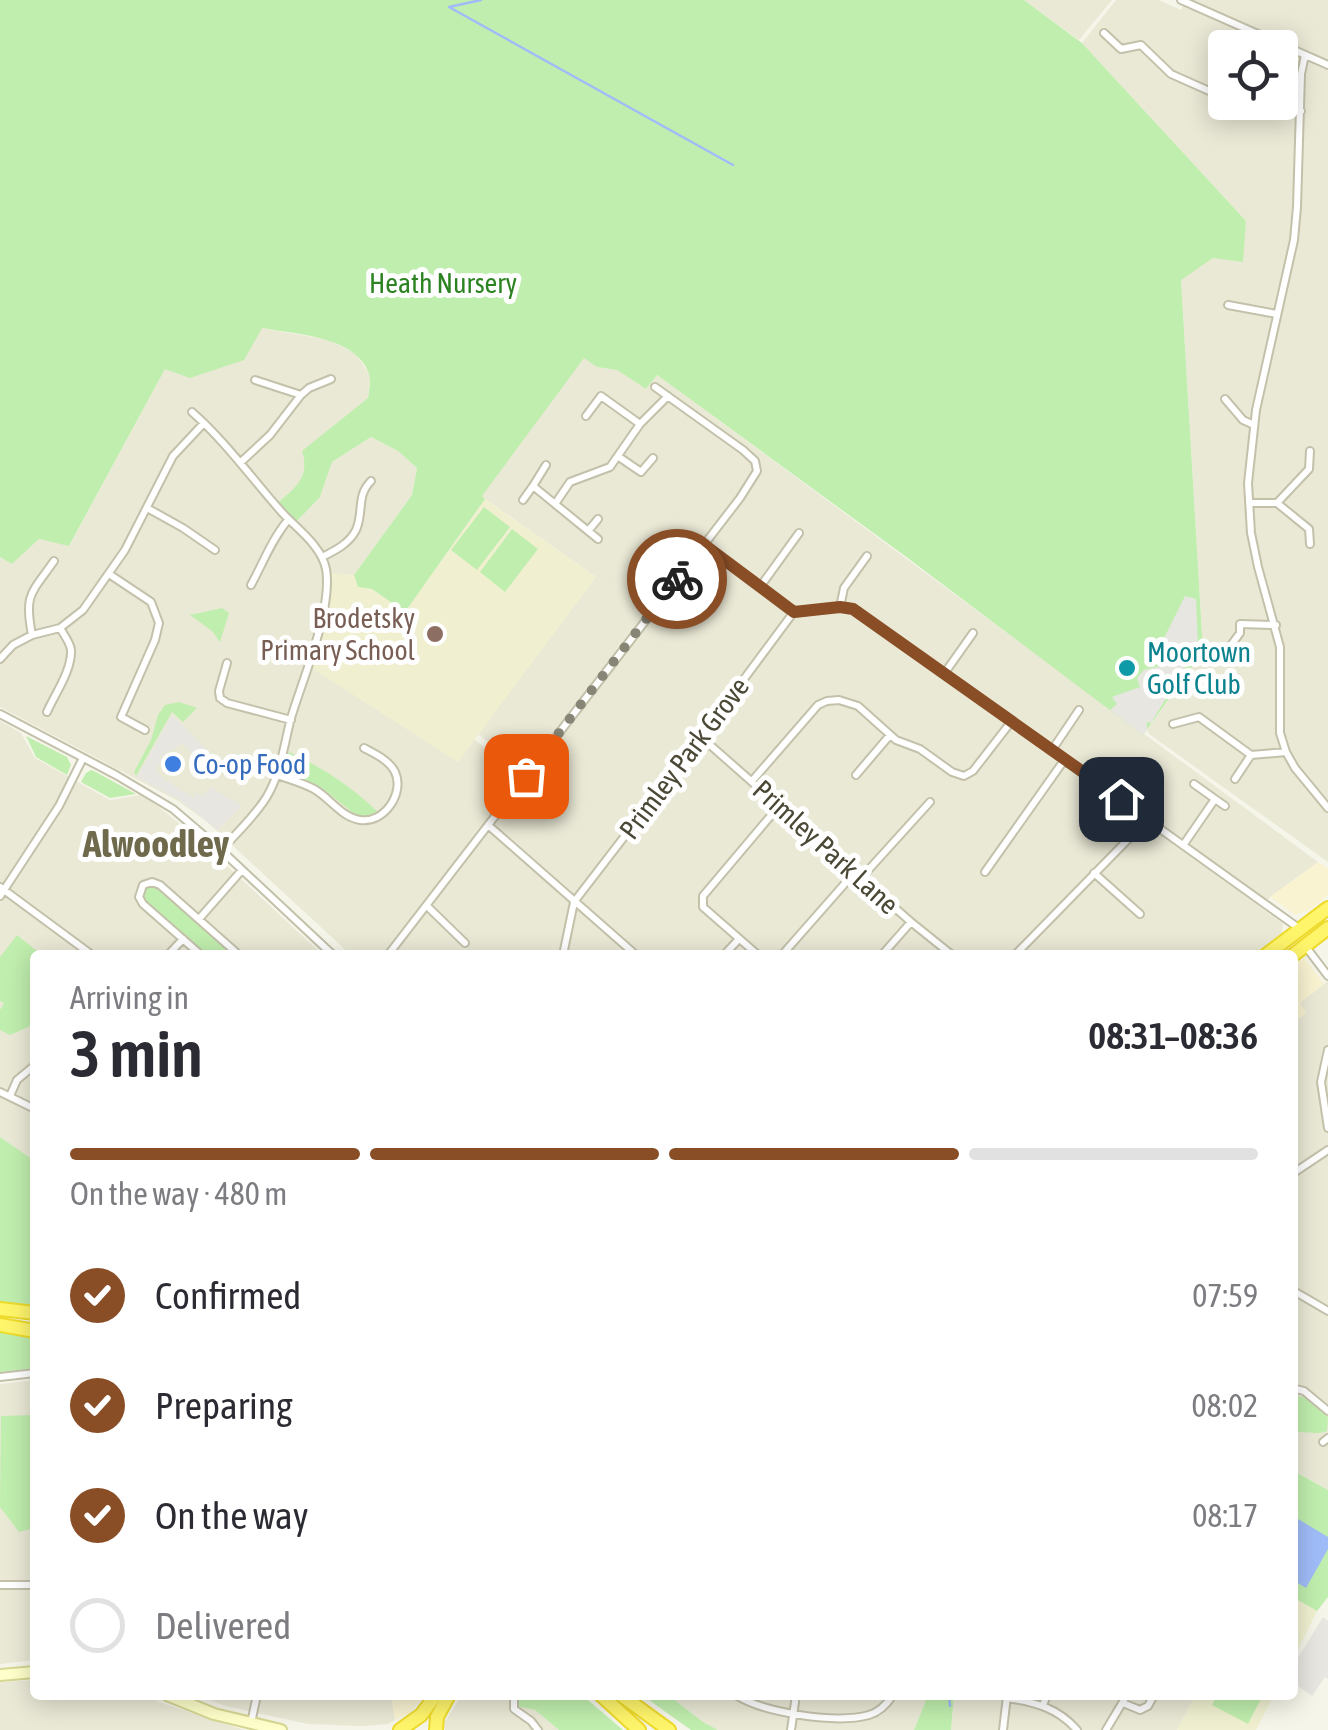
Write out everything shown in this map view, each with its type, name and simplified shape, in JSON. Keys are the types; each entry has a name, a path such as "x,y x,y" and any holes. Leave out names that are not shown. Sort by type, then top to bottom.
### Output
{"highway":[{"path":"1273,950 1328,912"},
{"path":"1298,951 1328,928"},
{"path":"0,1309 30,1312"},
{"path":"0,1326 30,1330"},
{"path":"404,1730 432,1700"},
{"path":"436,1730 437,1717 447,1700"},
{"path":"606,1700 638,1730"},
{"path":"628,1700 669,1730"},
{"path":"404,1730 426,1730"}],"main road":[{"path":"0,1675 30,1672"},
{"path":"179,1700 214,1714 281,1730"}],"street":[{"path":"1180,0 1328,65"},
{"path":"1104,33 1122,49 1141,45 1172,74 1208,90"},
{"path":"1305,55 1294,240 1254,425 1248,483 1251,533 1280,647 1280,733 1295,768 1328,808"},
{"path":"1228,305 1277,314"},
{"path":"241,462 270,436 301,395 332,379"},
{"path":"256,380 301,395"},
{"path":"392,950 757,471 755,461 743,450 655,387"},
{"path":"586,416 601,396 640,424"},
{"path":"555,504 570,482 610,466 640,424 668,396"},
{"path":"1225,399 1243,420 1254,425"},
{"path":"192,412 311,542 326,569 322,616 277,775 266,798 221,850"},
{"path":"0,659 13,645 60,628 83,610 125,550 173,456 204,422"},
{"path":"1276,503 1308,468 1310,451"},
{"path":"619,457 641,472 653,458"},
{"path":"523,500 546,465"},
{"path":"322,558 356,531 360,498 371,481"},
{"path":"533,486 598,539"},
{"path":"1249,503 1276,503 1309,529 1310,544"},
{"path":"147,508 215,550"},
{"path":"250,585 288,520"},
{"path":"588,531 598,520"},
{"path":"760,587 799,533"},
{"path":"703,544 794,612 847,607 859,613 1300,929"},
{"path":"840,607 844,588 867,556"},
{"path":"32,635 26,607 54,561"},
{"path":"108,574 152,602 160,623 121,717 145,730"},
{"name":"Primley Park Grove","path":"574,902 794,612"},
{"path":"1220,660 1240,633 1240,624 1276,625"},
{"path":"47,712 71,652 60,628"},
{"path":"944,674 973,634"},
{"path":"227,663 219,691 222,700 291,720"},
{"path":"752,780 811,711 827,701 858,706 890,735 964,776 973,771 1011,721"},
{"path":"1052,750 1079,710"},
{"path":"0,714 164,803 221,850 328,950"},
{"path":"1173,724 1199,717 1252,755 1286,752"},
{"path":"856,775 890,735"},
{"name":"Primley Park Lane","path":"702,737 946,950"},
{"path":"277,775 318,791 349,816 372,819 380,816 393,800 398,782 390,764 364,748"},
{"path":"1235,778 1252,755"},
{"path":"83,758 59,806 2,891 85,950"},
{"path":"985,872 1065,759"},
{"path":"1194,784 1225,806"},
{"path":"1184,844 1215,799"},
{"path":"787,950 930,802"},
{"path":"752,950 703,907 703,896 780,806"},
{"path":"1020,950 1148,819"},
{"path":"488,826 630,950"},
{"path":"199,919 242,870"},
{"path":"1094,873 1140,914"},
{"path":"196,950 141,901 139,892 144,885 160,885 234,950"},
{"path":"564,950 574,902"},
{"path":"427,906 464,942"},
{"path":"886,950 910,922"},
{"path":"172,950 182,938"},
{"path":"728,950 739,938"},
{"path":"1305,946 1328,976"},
{"path":"1328,1050 1320,1082 1328,1128"},
{"path":"10,1096 16,1080 30,1069"},
{"path":"0,1092 30,1106"},
{"path":"1298,1170 1328,1150"},
{"path":"1298,1294 1328,1311"},
{"path":"0,1377 30,1374"},
{"path":"1298,1390 1328,1411"},
{"path":"0,1585 30,1585"},
{"path":"251,1724 256,1700"},
{"path":"514,1700 514,1708 532,1720 538,1730"},
{"path":"744,1700 794,1714 846,1718 872,1714 889,1700"},
{"path":"792,1730 795,1700"},
{"path":"1003,1730 1007,1700"},
{"path":"1019,1700 1064,1717 1077,1730"},
{"path":"1042,1706 1045,1700"},
{"path":"1106,1730 1124,1700"},
{"path":"1126,1700 1140,1710 1151,1700"}],"shaded area":[{"path":"1024,0 1112,0 1079,40"},
{"path":"1116,0 1159,0 1181,10 1186,0 1328,0 1328,862 1147,730 1203,651 1181,279 1213,258 1246,221 1082,43"},
{"path":"261,328 329,340 356,354 370,375 368,398 303,451 306,461 301,483 276,505 320,497 332,462 371,437 398,451 417,468 412,495 354,575 326,573 457,762 474,739 518,774 522,769 478,734 596,577 481,496 584,357 597,367 617,370 646,389 657,375 1318,862 1259,906 1283,924 1282,933 1260,950 346,950 206,821 178,801 0,707 0,557 12,564 39,539 70,545 165,369"},
{"name":"Brodetsky Primary School","path":"485,499 596,577 458,762 307,665 322,616 326,573 354,575 358,587 372,589 405,612"},
{"path":"1185,596 1196,599 1198,646 1151,723 1147,722 1143,735 1110,710 1117,704 1112,697 1140,687 1137,678 1144,670 1160,666 1158,653 1170,646 1165,636"},
{"path":"172,715 223,766 219,774 194,757 183,743 160,757 163,762 155,768 165,782 193,798 196,793 203,797 211,787 241,806 218,830 180,800 137,777"},
{"path":"0,721 21,733 35,758 110,800 140,795 155,804 318,950 30,950 30,1158 0,1137"},
{"path":"1318,862 1328,869 1328,895 1310,910 1295,915 1270,897"},
{"path":"1304,957 1324,984 1300,1003 1306,1013 1298,1019 1298,962"},
{"path":"1328,981 1328,1490 1298,1473 1298,1019 1306,1013 1299,1003"},
{"path":"30,1381 30,1661 0,1664 0,1384"},
{"path":"1298,1600 1317,1611 1298,1650"},
{"path":"1323,1617 1328,1621 1328,1679 1325,1677 1312,1696 1298,1686 1298,1658"},
{"path":"30,1680 30,1700 156,1700 244,1730 0,1730 0,1682"},
{"path":"210,1700 392,1700 395,1720 362,1726 308,1724"},
{"path":"392,1700 420,1700 410,1713 395,1720"},
{"path":"459,1700 516,1700 516,1706 535,1710 559,1730 445,1730 444,1723"},
{"path":"674,1700 926,1700 914,1730 718,1730"},
{"path":"954,1700 1193,1700 1177,1730 951,1730"},
{"path":"1193,1700 1271,1700 1256,1730 1177,1730"}],"green space":[{"name":"Moortown Golf Club","path":"0,0 1024,0 1082,43 1246,221 1243,262 1213,258 1181,280 1203,651 1143,735 657,375 646,389 617,370 597,367 584,358 482,496 485,499 405,612 372,589 358,587 354,575 412,495 417,468 398,451 371,437 332,462 320,497 293,525 275,505 302,476 302,451 368,398 370,376 362,361 338,344 262,328 244,360 190,378 165,369 69,546 39,539 12,564 0,557"},
{"path":"484,507 510,527 477,570 451,550"},
{"path":"512,529 538,549 505,592 480,572"},
{"path":"222,608 229,613 220,642 190,615"},
{"path":"179,702 197,708 183,722 172,712 136,776 134,772 151,740 158,715 165,705"},
{"path":"26,736 67,757 71,765 67,775 36,757"},
{"path":"289,752 336,778 378,812 356,815 323,789 287,774 284,768"},
{"path":"91,770 136,794 110,798 81,782"},
{"path":"149,886 158,888 229,950 200,950 145,901 143,892"},
{"path":"17,935 36,950 30,950 30,1026 10,1035 0,1030 4,1003 0,1001 0,957"},
{"path":"0,1137 30,1158 30,1307 0,1304"},
{"path":"0,1330 30,1335 30,1369 0,1372"},
{"path":"1298,1396 1328,1417 1327,1431 1298,1432"},
{"path":"30,1415 30,1529 19,1532 0,1507 1,1416"},
{"path":"1298,1473 1328,1490 1328,1597 1317,1611 1298,1600"},
{"path":"516,1700 588,1700 623,1730 559,1730 535,1710 516,1706"},
{"path":"649,1700 674,1700 718,1730 691,1730"},
{"path":"926,1700 954,1700 951,1730 914,1730"},
{"path":"1214,1700 1260,1700 1248,1724 1212,1705"}],"water":[{"path":"1298,1519 1328,1537 1328,1549 1306,1588 1298,1583"}],"waterway":[{"path":"481,0 449,7 733,165"},
{"path":"949,1700 950,1706"}],"way so far":[{"path":"526,776 677,579"}],"place":[{"name":"Brodetsky Primary School","path":"435,634"},
{"name":"Moortown Golf Club","path":"1127,668"},
{"name":"Co-op Food","path":"173,764"}],"district":[{"name":"Alwoodley","path":"156,844"}],"route":[{"path":"677,579 703,544 794,612 853,609 1121,799"}],"park label":[{"name":"Heath Nursery","path":"443,283"}]}
